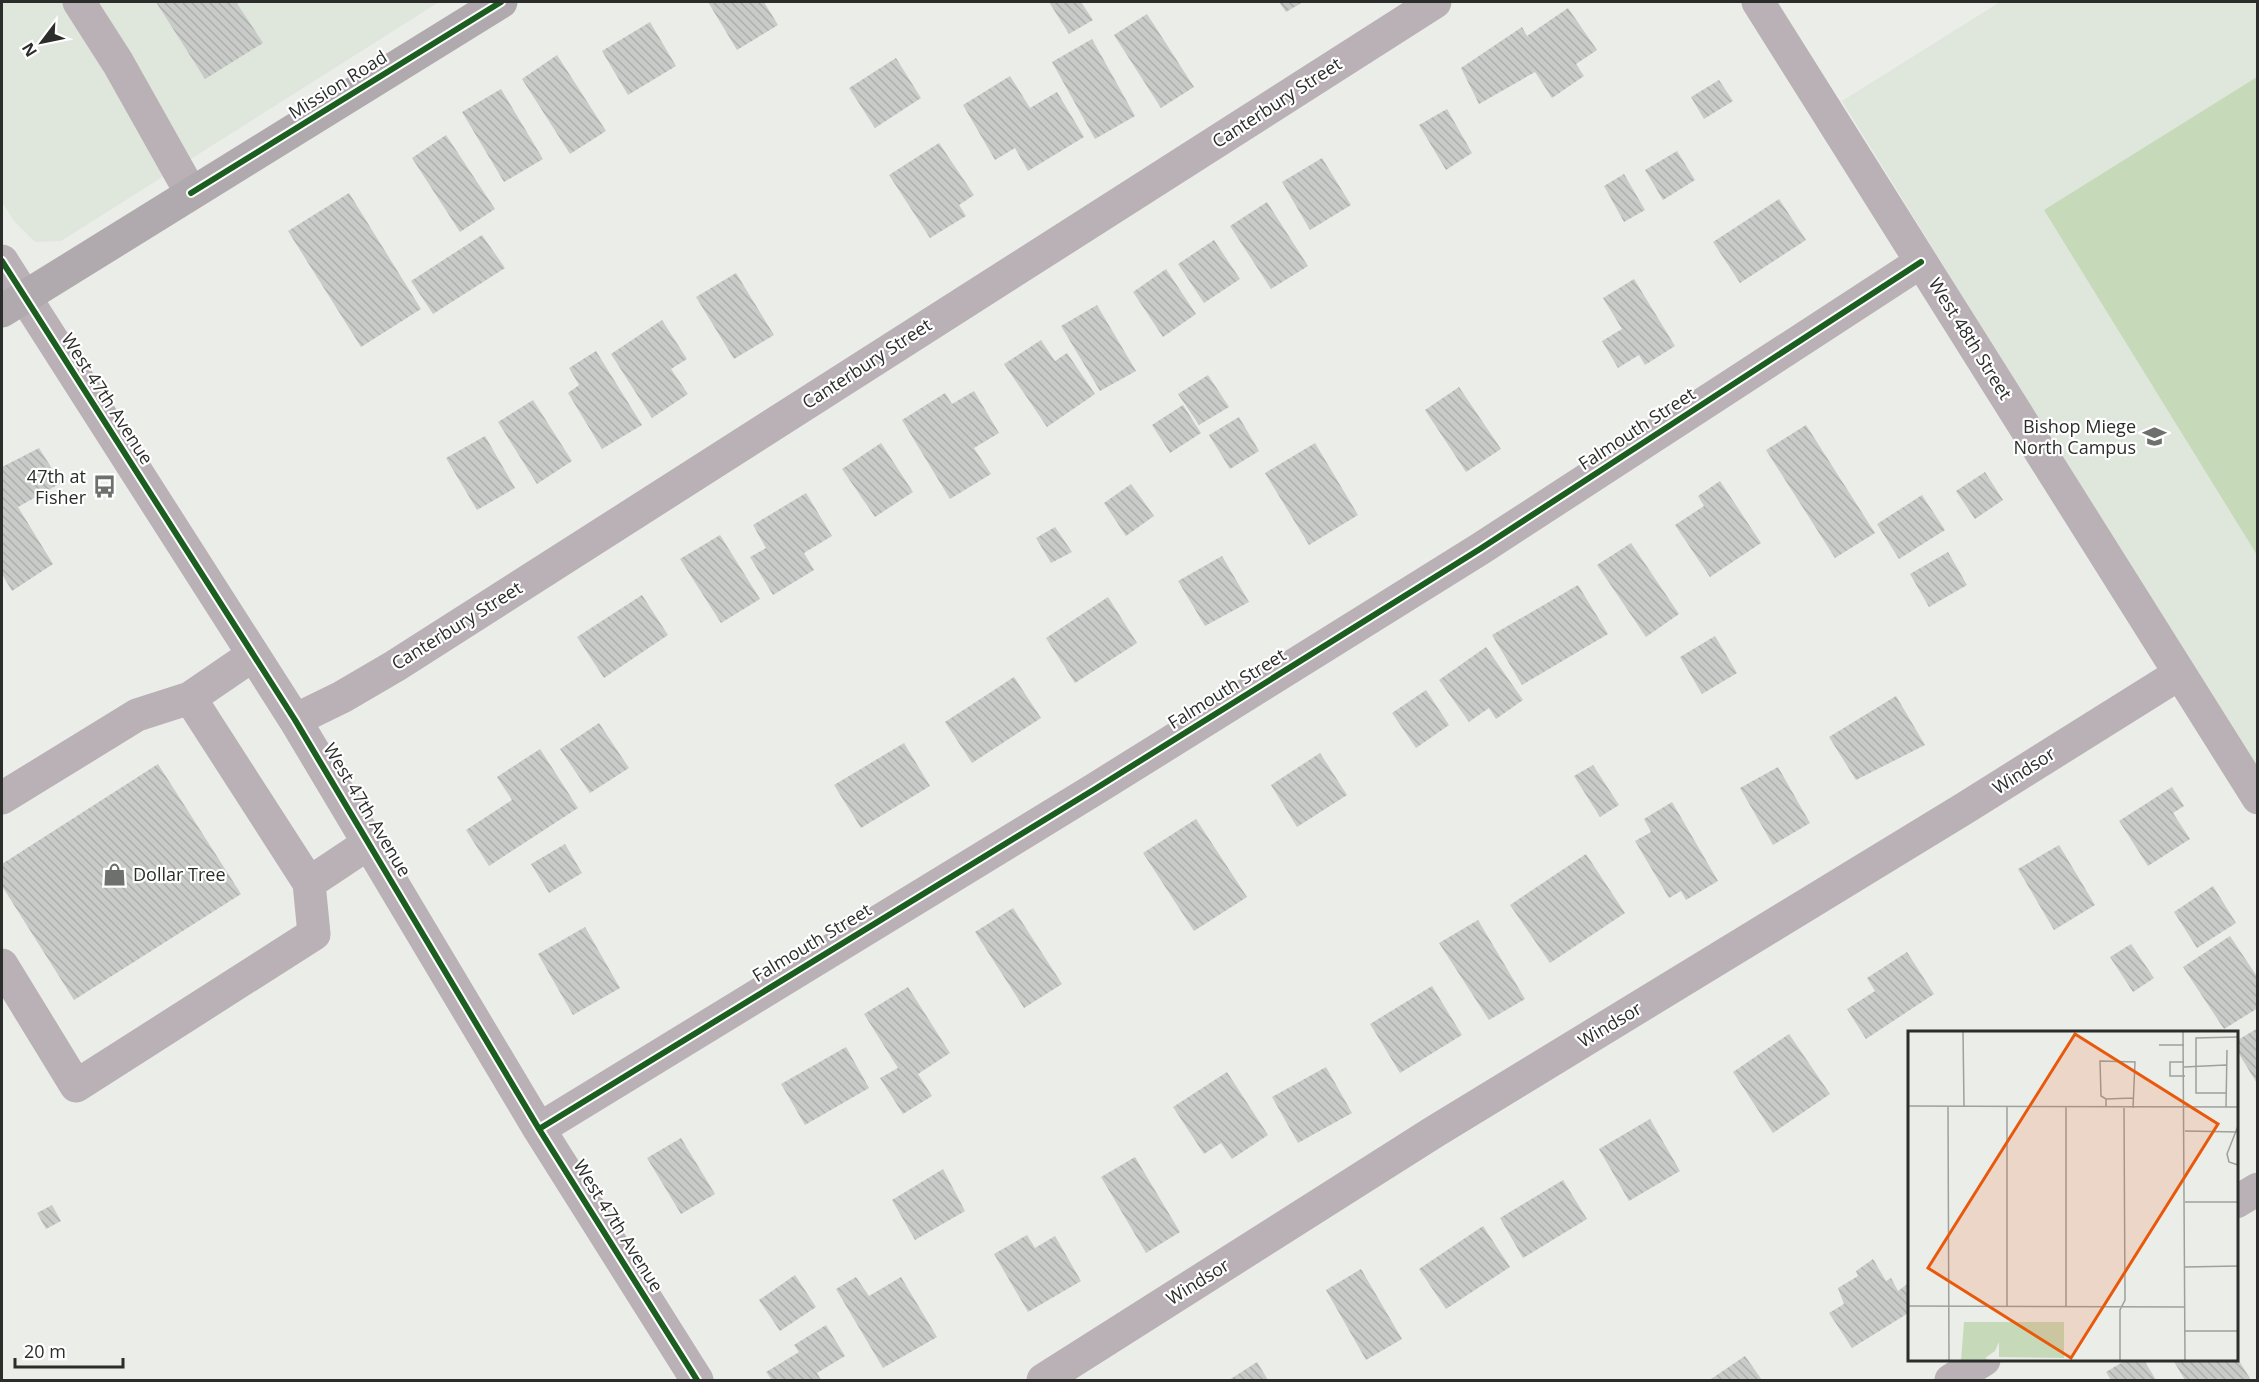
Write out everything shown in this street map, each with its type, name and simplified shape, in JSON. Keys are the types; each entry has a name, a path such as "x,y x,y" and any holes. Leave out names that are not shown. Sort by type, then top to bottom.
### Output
{"main road":[{"name":"Mission Road","path":"12,303 501,2"}],"street":[{"path":"79,2 118,63 191,193"},
{"name":"Canterbury Street","path":"295,720 342,697 395,666 1435,2"},
{"name":"West 48th Street","path":"1758,2 2258,798"},
{"name":"West 47th Avenue","path":"2,261 12,303 254,655 539,1129 697,1380"},
{"name":"Falmouth Street","path":"539,1129 1095,789 1480,549 1921,262"},
{"path":"2,798 137,715 190,698 254,655"},
{"name":"Windsor","path":"1043,1380 1434,1132 1965,808 2179,674"},
{"path":"2,965 76,1086 314,934 309,883 190,698"},
{"path":"309,883 369,843"},
{"path":"2238,1201 2258,1190"},
{"path":"1951,1380 1981,1361"}],"shaded area":[{"path":"2,2 439,2 61,241 35,242 14,221 2,202"},
{"name":"Bishop Miege North Campus","path":"2000,2 2257,2 2257,773 1842,101"}],"green space":[{"path":"2257,77 2257,555 2044,210"}],"building":[{"path":"156,2 236,2 263,43 205,79"},
{"path":"708,2 764,2 778,25 737,50"},
{"path":"1049,2 1081,2 1093,20 1069,34"},
{"path":"1279,2 1303,2 1286,12"},
{"path":"1568,8 1597,50 1576,64 1584,76 1552,98 1535,72 1479,104 1461,68 1522,27 1527,36"},
{"path":"1147,14 1194,87 1161,108 1114,35"},
{"path":"650,22 676,66 628,95 602,51"},
{"path":"1092,39 1135,116 1095,139 1052,62"},
{"path":"557,55 606,131 570,154 522,79"},
{"path":"896,58 921,98 875,128 849,88"},
{"path":"1010,76 1030,108 1057,92 1084,137 1028,171 1015,148 995,160 963,105"},
{"path":"1719,80 1733,101 1704,119 1691,97"},
{"path":"501,89 543,159 504,182 462,112"},
{"path":"1447,109 1472,153 1446,170 1419,125"},
{"path":"446,135 495,209 460,232 412,158"},
{"path":"939,143 974,195 959,205 966,216 930,238 889,175"},
{"path":"1677,151 1695,180 1663,200 1645,170"},
{"path":"1322,158 1351,205 1310,230 1282,182"},
{"path":"1624,174 1645,210 1624,222 1604,186"},
{"path":"349,193 421,309 361,347 288,231"},
{"path":"1779,199 1806,240 1740,283 1713,242"},
{"path":"1267,202 1308,266 1271,289 1230,226"},
{"path":"482,235 505,268 433,314 411,281"},
{"path":"1214,240 1240,279 1204,303 1178,264"},
{"path":"1166,269 1196,314 1163,337 1133,292"},
{"path":"736,273 774,335 734,359 696,297"},
{"path":"1634,279 1675,346 1645,365 1639,355 1618,368 1602,341 1622,329 1603,298"},
{"path":"1097,305 1136,371 1100,391 1061,326"},
{"path":"662,320 687,359 671,369 688,394 652,418 611,354"},
{"path":"1041,340 1055,361 1067,353 1095,394 1047,427 1004,364"},
{"path":"596,351 642,425 602,449 568,393 579,385 569,368"},
{"path":"1208,375 1229,407 1199,425 1178,394"},
{"path":"1459,387 1501,449 1466,472 1425,410"},
{"path":"974,391 999,433 974,448 991,474 950,499 902,420 945,393 952,404"},
{"path":"533,400 572,461 537,484 498,422"},
{"path":"1183,405 1201,433 1170,453 1152,425"},
{"path":"1239,417 1259,451 1230,469 1209,435"},
{"path":"1806,425 1875,533 1835,558 1766,450"},
{"path":"485,436 515,488 477,510 446,458"},
{"path":"881,443 913,492 875,517 842,469"},
{"path":"1315,443 1358,515 1309,545 1265,473"},
{"path":"39,448 61,483 18,507 53,564 12,591 2,574 2,467"},
{"path":"1985,472 2003,500 1975,519 1956,491"},
{"path":"1720,481 1761,543 1710,577 1675,525 1704,506 1698,496"},
{"path":"1131,484 1154,516 1126,536 1104,503"},
{"path":"806,493 832,536 804,553 814,570 773,595 750,557 766,548 753,525"},
{"path":"1922,495 1945,530 1899,559 1877,524"},
{"path":"1055,527 1072,552 1051,563 1036,538"},
{"path":"720,535 760,599 721,623 680,559"},
{"path":"1631,543 1679,614 1646,637 1597,565"},
{"path":"1948,552 1967,585 1929,607 1910,574"},
{"path":"1222,556 1249,602 1205,626 1178,581"},
{"path":"1578,585 1608,634 1522,685 1492,635"},
{"path":"642,595 668,635 604,678 577,637"},
{"path":"1108,597 1137,643 1075,683 1046,638"},
{"path":"1715,636 1737,673 1702,694 1680,657"},
{"path":"1486,647 1523,700 1496,719 1489,708 1469,722 1439,680"},
{"path":"1014,677 1041,718 972,763 945,722"},
{"path":"1426,690 1449,725 1416,748 1392,713"},
{"path":"1896,696 1925,745 1856,780 1829,737"},
{"path":"599,723 629,768 590,793 560,749"},
{"path":"904,743 930,786 861,828 834,785"},
{"path":"540,749 578,808 489,866 466,830 512,800 497,777"},
{"path":"1320,753 1347,795 1297,827 1271,785"},
{"name":"Dollar Tree","path":"158,764 241,894 74,1000 2,886 2,864"},
{"path":"1593,765 1619,805 1600,817 1574,776"},
{"path":"1778,767 1810,823 1773,845 1740,788"},
{"path":"2172,787 2184,806 2173,813 2190,839 2148,866 2119,821"},
{"path":"1672,802 1718,881 1686,900 1681,891 1669,898 1635,841 1651,832 1644,819"},
{"path":"1196,819 1247,897 1194,931 1143,853"},
{"path":"565,844 582,873 549,893 531,864"},
{"path":"2059,845 2095,905 2054,930 2018,869"},
{"path":"1586,854 1625,913 1550,963 1510,905"},
{"path":"2213,886 2236,923 2197,948 2174,912"},
{"path":"1013,908 1062,984 1024,1008 975,932"},
{"path":"1478,920 1525,999 1489,1020 1439,943"},
{"path":"585,927 620,988 573,1015 538,954"},
{"path":"2230,936 2258,978 2258,1008 2224,1029 2183,967"},
{"path":"2131,944 2154,978 2133,992 2110,957"},
{"path":"1907,952 1934,994 1866,1039 1847,1009 1875,991 1867,978"},
{"path":"1432,986 1462,1035 1400,1073 1370,1024"},
{"path":"908,987 950,1053 918,1074 932,1096 903,1114 880,1078 898,1068 864,1014"},
{"path":"2258,1028 2258,1085 2238,1052 2238,1040"},
{"path":"1789,1034 1830,1094 1773,1133 1733,1072"},
{"path":"846,1047 869,1088 805,1125 781,1084"},
{"path":"1326,1067 1352,1113 1298,1143 1272,1097"},
{"path":"1227,1072 1268,1135 1232,1159 1221,1143 1204,1154 1173,1107"},
{"path":"1650,1119 1680,1171 1629,1201 1599,1149"},
{"path":"681,1138 715,1194 681,1214 647,1158"},
{"path":"1135,1157 1180,1232 1146,1253 1101,1177"},
{"path":"943,1169 965,1211 915,1240 892,1200"},
{"path":"1563,1180 1587,1219 1523,1258 1500,1218"},
{"path":"52,1205 61,1221 46,1229 37,1213"},
{"path":"1483,1226 1510,1267 1446,1309 1419,1269"},
{"path":"1027,1235 1035,1248 1055,1236 1081,1281 1028,1312 994,1254"},
{"path":"1873,1259 1886,1281 1891,1278 1898,1291 1908,1284 1908,1313 1852,1348 1829,1313 1844,1304 1838,1288 1858,1276 1856,1271"},
{"path":"1361,1269 1402,1339 1366,1360 1326,1290"},
{"path":"795,1275 816,1307 780,1331 759,1300"},
{"path":"856,1277 869,1296 901,1277 937,1337 883,1368 836,1289"},
{"path":"826,1325 845,1356 817,1373 821,1380 772,1380 766,1372 799,1352 794,1345"},
{"path":"1745,1356 1762,1380 1711,1379"},
{"path":"2238,1359 2251,1380 2185,1380 2174,1361"},
{"path":"2124,1361 2145,1361 2156,1380 2111,1380 2106,1372"},
{"path":"1257,1362 1268,1380 1229,1380"}],"cycle path":[{"path":"191,193 501,2"},
{"path":"2,261 295,720 539,1129 697,1380"},
{"path":"539,1129 1095,789 1480,549 1921,262"}],"place":[{"name":"Bishop Miege North Campus","path":"2154,437"},
{"name":"47th at Fisher","path":"104,487"},
{"name":"Dollar Tree","path":"115,875"}]}
